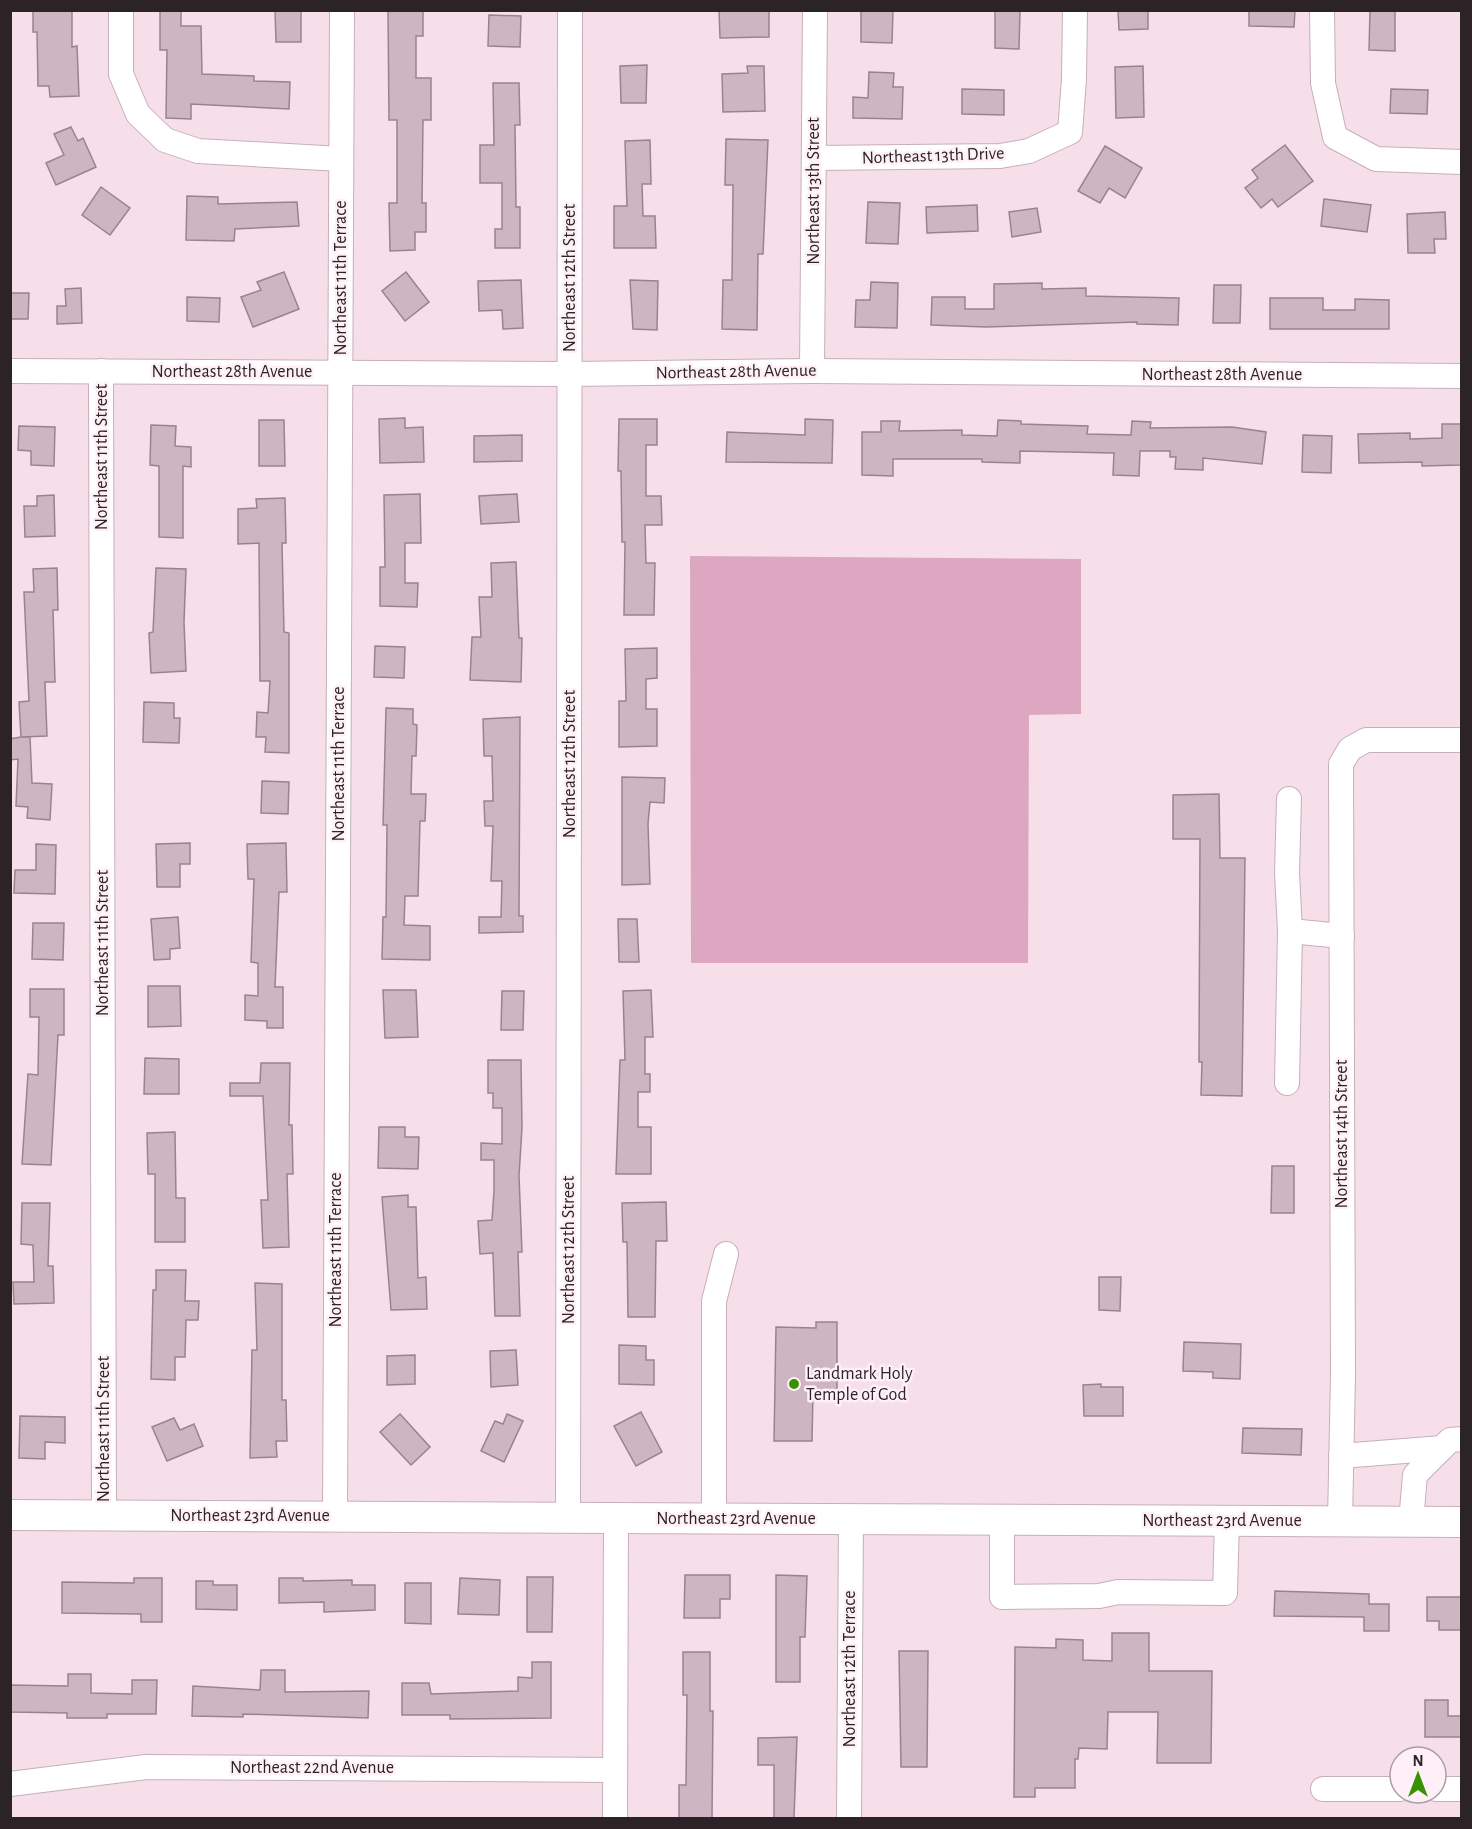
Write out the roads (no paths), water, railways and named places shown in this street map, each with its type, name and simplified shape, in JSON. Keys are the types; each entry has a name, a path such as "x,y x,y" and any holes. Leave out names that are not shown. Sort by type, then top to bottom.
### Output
{"main road":[{"name":"Northeast 23rd Avenue","path":"10,1515 1461,1522"}],"street":[{"path":"120,10 121,74 138,114 165,140 198,151 341,159"},
{"name":"Northeast 11th Terrace","path":"335,1517 342,10"},
{"name":"Northeast 12th Street","path":"568,1518 570,10"},
{"name":"Northeast 13th Street","path":"812,371 815,10"},
{"name":"Northeast 13th Drive","path":"815,158 1000,156 1029,151 1070,132 1074,79 1075,10"},
{"path":"1322,10 1323,82 1335,137 1376,159 1461,162"},
{"name":"Northeast 28th Avenue","path":"10,371 571,374 812,371 1461,376"},
{"name":"Northeast 11th Street","path":"101,371 104,1515"},
{"name":"Northeast 14th Street","path":"1340,1521 1341,764 1350,749 1366,740 1461,740"},
{"path":"1287,1083 1290,931 1287,873 1289,799"},
{"path":"1290,931 1342,936"},
{"path":"714,1518 714,1301 726,1254"},
{"path":"1341,1456 1452,1444"},
{"path":"1411,1522 1415,1475 1452,1444"},
{"path":"615,1818 616,1518"},
{"name":"Northeast 12th Terrace","path":"849,1818 851,1519"},
{"path":"1002,1520 1002,1597 1099,1596 1118,1592 1225,1593 1227,1521"},
{"name":"Northeast 22nd Avenue","path":"10,1784 146,1767 615,1770"},
{"path":"1323,1790 1388,1789"}],"place":[{"name":"Landmark Holy Temple of God","path":"794,1384"}]}
